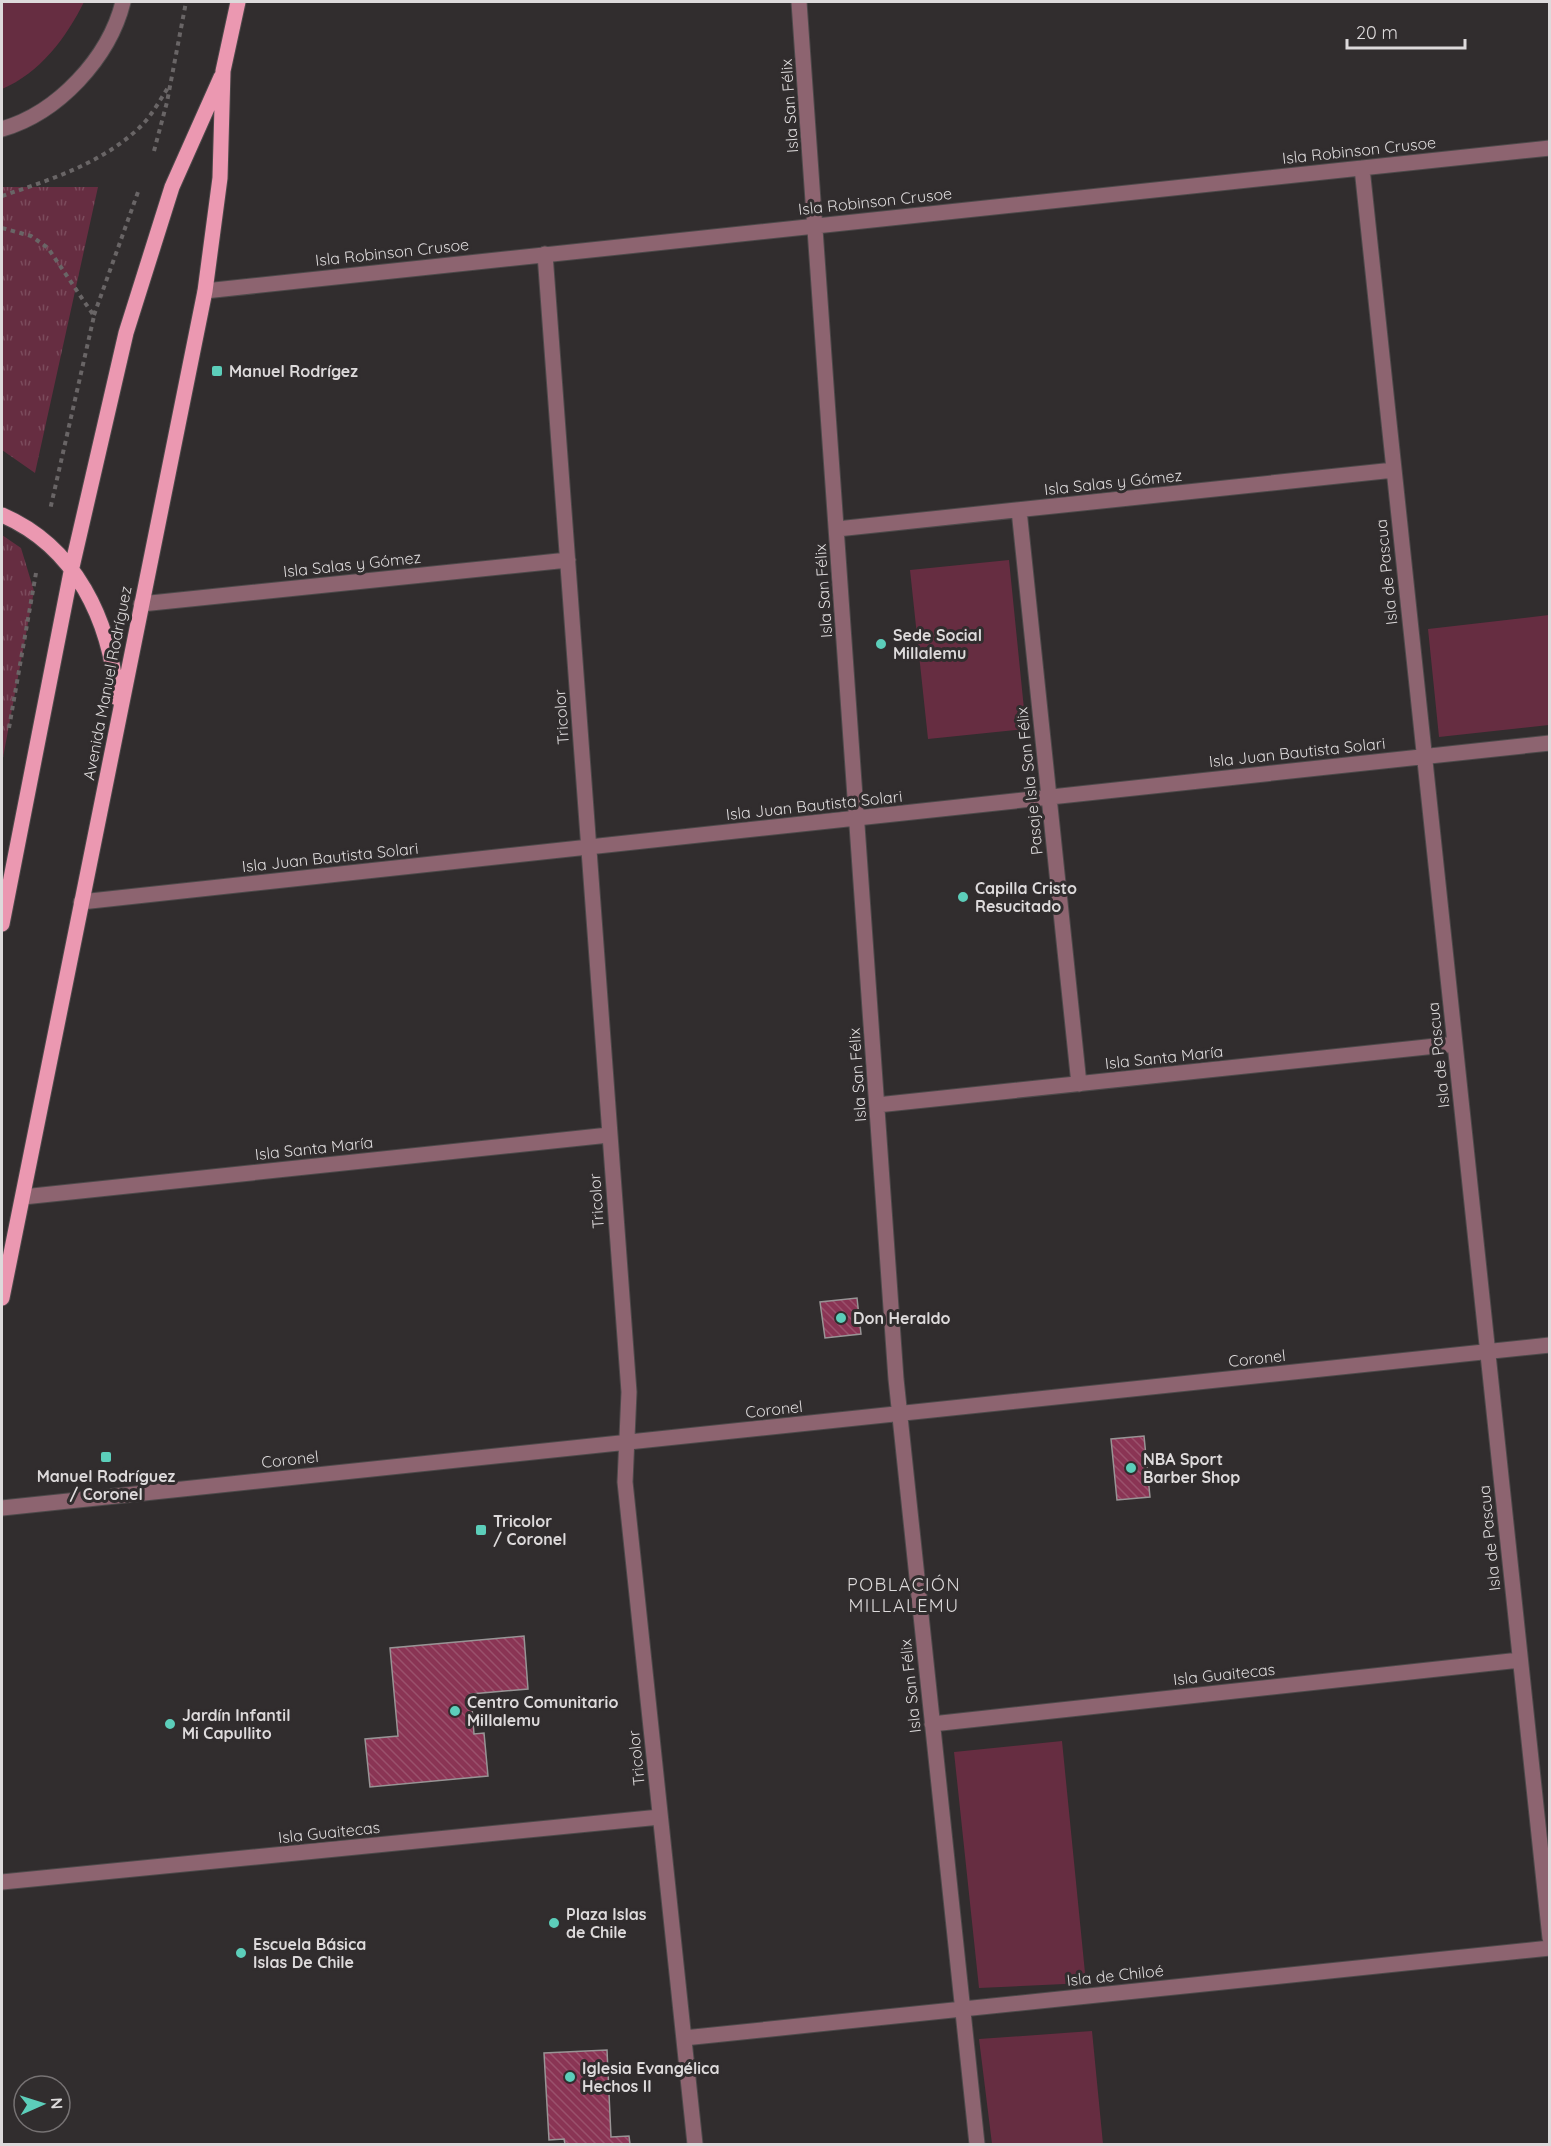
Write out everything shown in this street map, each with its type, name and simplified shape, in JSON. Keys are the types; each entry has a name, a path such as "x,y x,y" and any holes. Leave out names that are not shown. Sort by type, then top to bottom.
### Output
{"main road":[{"name":"Avenida Manuel Rodríguez","path":"2,924 72,567 126,333 152,243 190,143 223,71 240,2"},
{"name":"Avenida Manuel Rodríguez","path":"2,1298 205,291 220,178 223,71"},
{"path":"2,515 18,522 43,539 72,567 99,619 110,652 119,713"}],"street":[{"path":"2,129 36,113 64,94 88,69 107,42 123,2"},
{"name":"Isla San Félix","path":"800,2 899,1414 977,2145"},
{"name":"Isla Robinson Crusoe","path":"205,291 1550,148"},
{"name":"Isla de Pascua","path":"1362,168 1550,1938"},
{"name":"Tricolor","path":"545,254 629,1392 625,1482 695,2145"},
{"name":"Isla Salas y Gómez","path":"837,529 1394,470"},
{"name":"Pasaje Isla San Félix","path":"1019,510 1079,1084"},
{"name":"Isla Salas y Gómez","path":"141,604 568,560"},
{"name":"Isla Juan Bautista Solari","path":"81,902 1550,743"},
{"name":"Isla Santa María","path":"877,1105 1455,1044"},
{"name":"Isla Santa María","path":"23,1197 609,1135"},
{"name":"Coronel","path":"2,1508 1550,1345"},
{"name":"Isla Guaitecas","path":"932,1724 1520,1660"},
{"name":"Isla Guaitecas","path":"2,1881 660,1817"},
{"name":"Isla de Chiloé","path":"684,2038 1550,1948"}],"path":[{"path":"152,156 171,82 186,2"},
{"path":"2,196 64,176 110,149 139,128 171,82"},
{"path":"7,736 43,539 94,316 139,189"},
{"path":"2,228 31,236 48,248 94,316"}],"green space":[{"path":"2,2 84,2 69,29 40,64 16,82 2,89"},
{"path":"2,187 98,187 35,473 2,450"},
{"path":"2,535 21,548 34,591 2,763"},
{"path":"1009,560 1026,729 928,739 910,570"},
{"path":"1549,615 1549,725 1439,737 1428,629"},
{"path":"1062,1741 1086,1983 979,1988 954,1752"},
{"path":"1092,2031 1103,2144 992,2144 979,2039"}],"building":[{"name":"Don Heraldo","path":"857,1298 861,1334 825,1338 820,1302"},
{"name":"NBA Sport Barber Shop","path":"1144,1436 1150,1497 1117,1500 1111,1439"},
{"path":"524,1636 528,1689 471,1694 474,1734 484,1733 488,1776 370,1787 365,1739 398,1736 390,1648"},
{"path":"607,2050 611,2137 629,2136 630,2144 565,2144 564,2139 549,2140 544,2053"}],"place":[{"name":"Manuel Rodrígez","path":"217,371"},
{"name":"Sede Social Millalemu","path":"881,644"},
{"name":"Capilla Cristo Resucitado","path":"963,897"},
{"name":"Don Heraldo","path":"841,1318"},
{"name":"Manuel Rodríguez / Coronel","path":"106,1457"},
{"name":"NBA Sport Barber Shop","path":"1131,1468"},
{"name":"Tricolor / Coronel","path":"481,1530"},
{"name":"Centro Comunitario Millalemu","path":"455,1711"},
{"name":"Jardín Infantil Mi Capullito","path":"170,1724"},
{"name":"Plaza Islas de Chile","path":"554,1923"},
{"name":"Escuela Básica Islas De Chile","path":"241,1953"},
{"name":"Iglesia Evangélica Hechos II","path":"570,2077"}],"district":[{"name":"POBLACIÓN MILLALEMU","path":"904,1594"}]}
